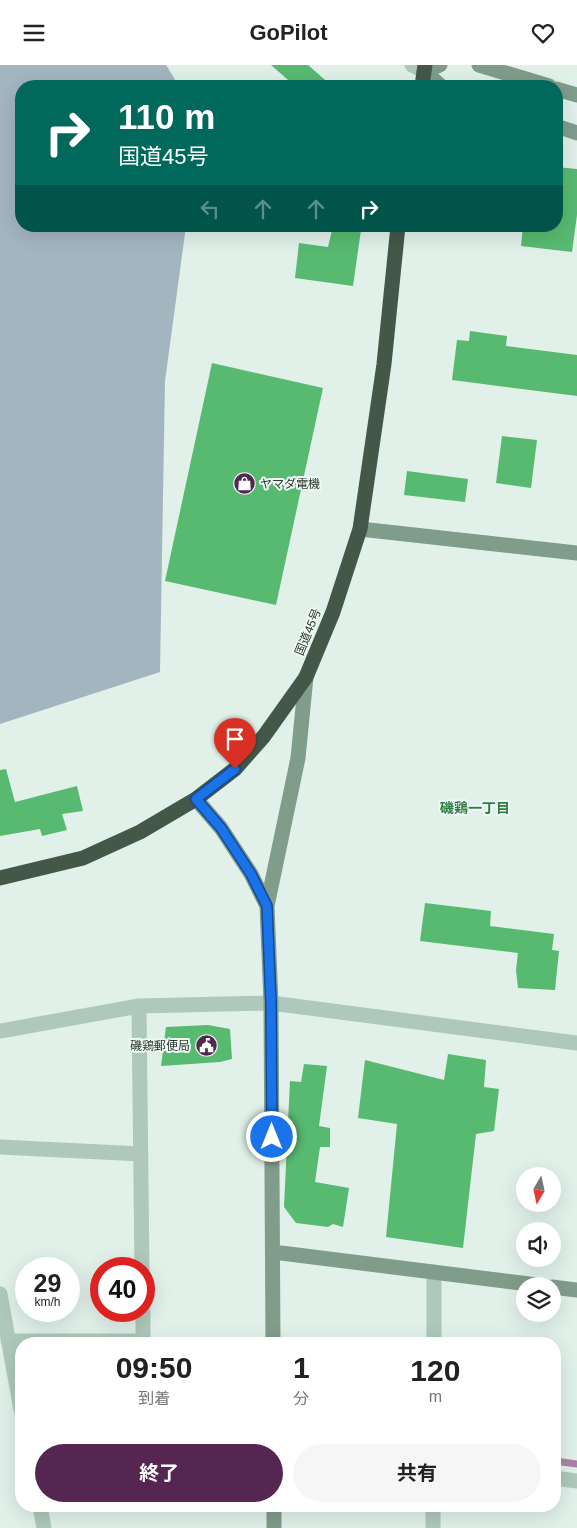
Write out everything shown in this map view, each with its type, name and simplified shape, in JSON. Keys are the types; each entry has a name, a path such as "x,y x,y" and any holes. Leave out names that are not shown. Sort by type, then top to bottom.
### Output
{"highway":[{"path":"420,67 421,80"},
{"name":"国道45号","path":"0,878 83,858 140,832 196,799 235,769 264,736 306,677 333,612 360,529 384,364 397,232"}],"street":[{"path":"420,67 440,65"},
{"path":"479,65 529,80"},
{"path":"420,67 434,80"},
{"path":"563,91 577,95"},
{"path":"563,128 577,133"},
{"path":"360,529 577,553"},
{"path":"273,1337 271,1003 267,906 298,758 306,677"},
{"path":"196,799 221,828 251,874 267,906"},
{"path":"0,1031 139,1006 271,1003 577,1043"},
{"path":"139,1006 142,1257"},
{"path":"0,1147 141,1154"},
{"path":"273,1252 516,1282"},
{"path":"434,1272 434,1337"},
{"path":"561,1288 577,1290"},
{"path":"0,1295 15,1378"},
{"path":"143,1322 143,1337"},
{"path":"8,1341 15,1341"},
{"path":"561,1479 577,1481"},
{"path":"41,1512 44,1528"},
{"path":"274,1512 274,1528"},
{"path":"433,1512 433,1528"}],"shaded area":[{"path":"0,65 166,65 175,80 15,80 15,232 185,232 165,381 160,672 0,724"}],"building":[{"path":"271,65 308,65 325,80 288,80"},
{"path":"563,168 577,169 577,215 572,252 521,246 522,232 563,232"},
{"path":"332,232 361,232 353,286 295,278 299,243 328,247"},
{"path":"470,331 507,336 506,346 577,355 577,396 452,380 457,340 469,341"},
{"name":"ヤマダ電機","path":"212,363 323,388 276,605 165,581"},
{"path":"502,436 537,440 531,488 496,483"},
{"path":"407,471 468,479 465,502 404,495"},
{"path":"6,769 15,802 77,786 83,811 62,814 67,830 42,836 40,829 0,836 0,770"},
{"path":"425,903 491,911 490,926 554,934 552,950 559,951 555,990 518,988 516,970 518,953 420,941"},
{"path":"208,1025 230,1029 232,1059 220,1062 161,1066 166,1027"},
{"path":"448,1054 486,1060 484,1087 499,1089 494,1131 476,1134 463,1248 386,1237 397,1124 358,1118 365,1060 444,1080"},
{"path":"304,1064 327,1066 319,1126 330,1128 330,1147 320,1147 315,1182 349,1188 343,1227 333,1224 328,1227 296,1223 284,1207 290,1081 301,1082"}],"waterway":[{"path":"561,1462 577,1464"}],"place":[{"name":"ヤマダ電機","path":"244,484"},
{"name":"磯鶏郵便局","path":"206,1046"}],"district":[{"name":"磯鶏一丁目","path":"475,808"}],"route":[{"path":"235,769 196,799 221,828 251,874 267,906 271,1003 272,1137"}]}
